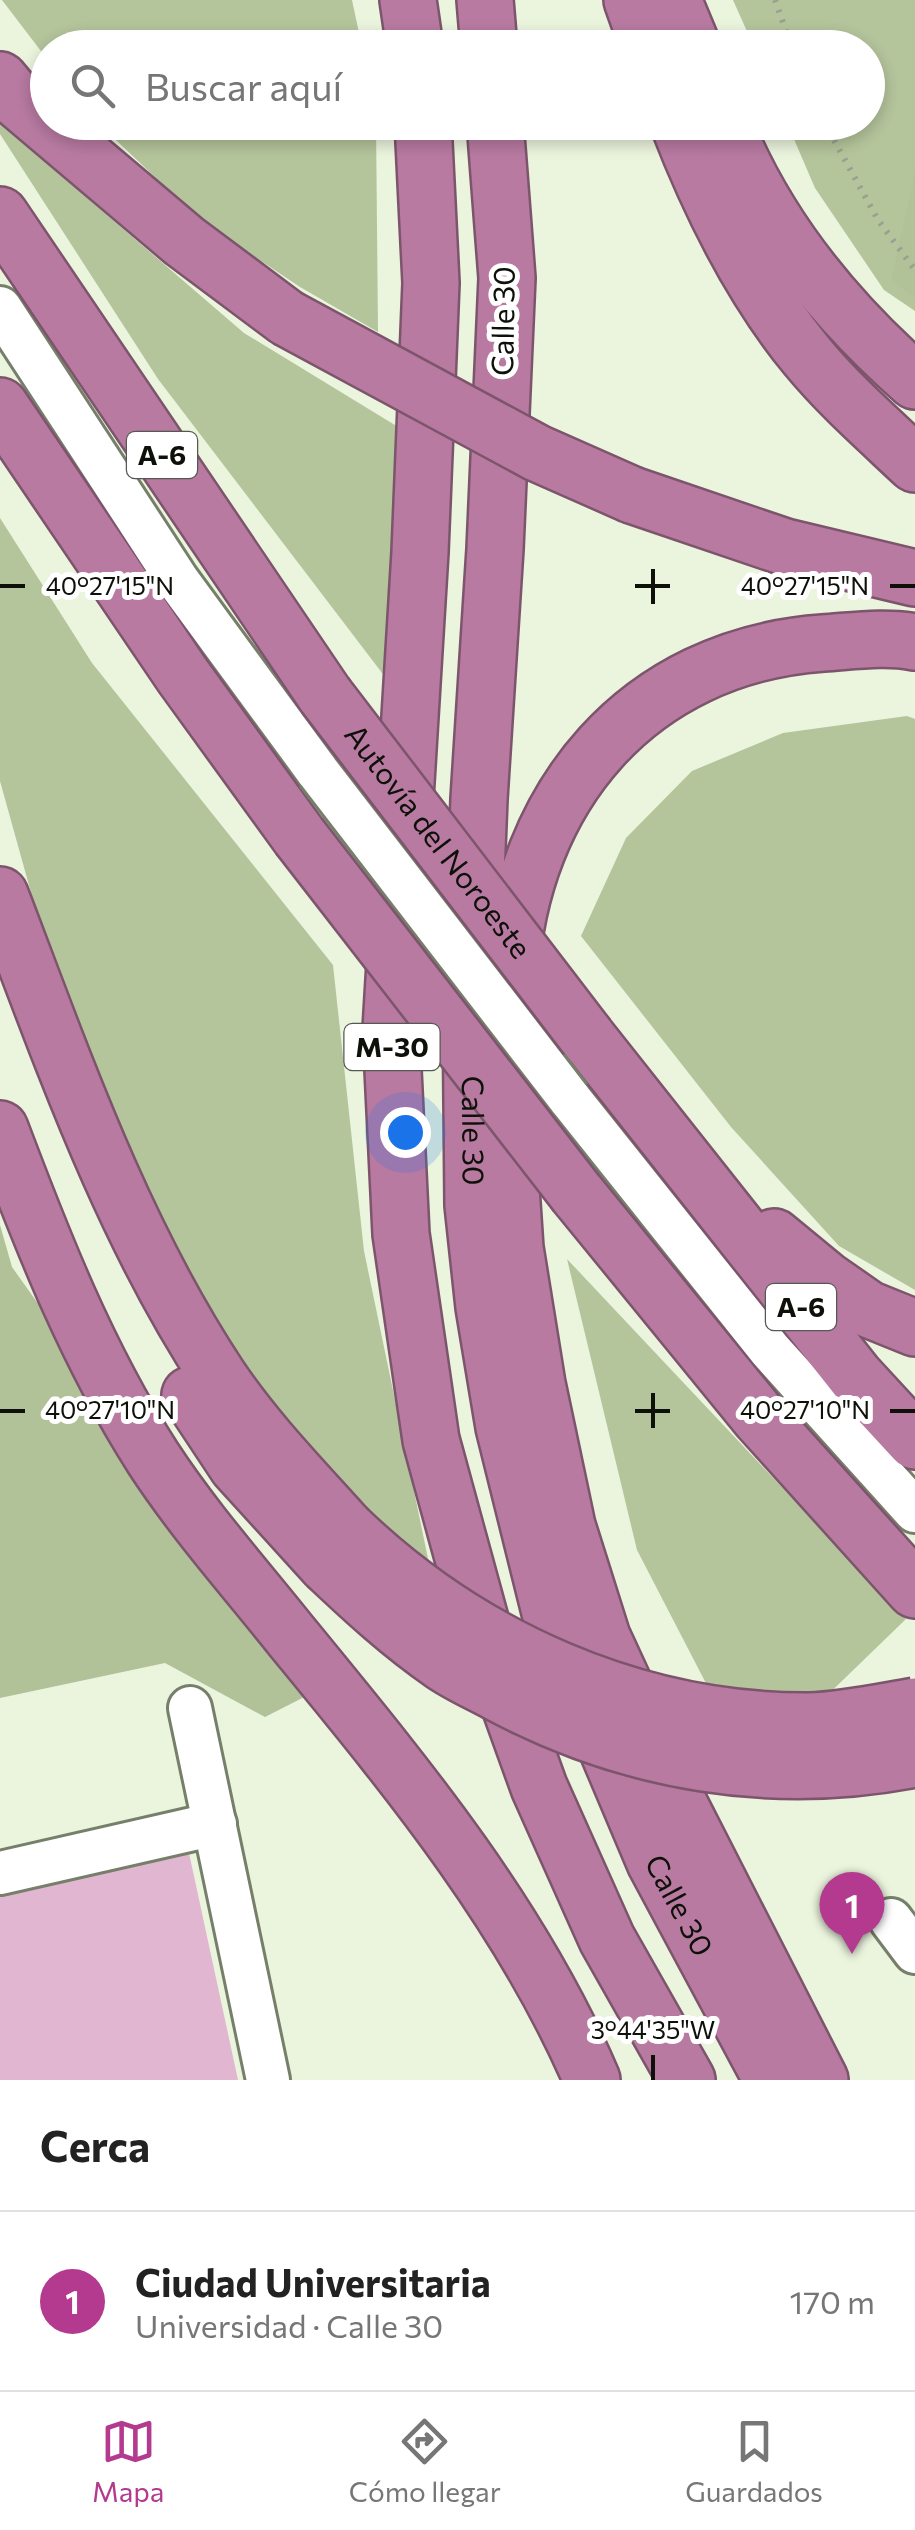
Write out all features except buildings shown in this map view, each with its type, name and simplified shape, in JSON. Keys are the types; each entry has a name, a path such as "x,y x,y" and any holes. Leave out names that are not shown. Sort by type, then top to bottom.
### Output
{"highway":[{"path":"408,0 412,30"},
{"path":"485,0 488,30"},
{"path":"632,0 643,30"},
{"path":"673,0 686,30"},
{"path":"0,37 30,76"},
{"path":"0,80 30,111"},
{"path":"65,140 184,241 287,318 537,453 632,495 785,547 915,578"},
{"path":"78,140 100,169"},
{"name":"M-30","path":"424,140 432,283 391,1029 401,1234 431,1440 484,1634 539,1787 607,1938 686,2080"},
{"name":"Calle 30","path":"496,140 507,278 472,1000 473,1205 484,1306 504,1427 551,1616 656,1862 772,2080"},
{"path":"685,140 705,192 750,274 806,355 915,464"},
{"path":"731,140 778,228 823,290 871,343 915,381"},
{"name":"Autovía del Noroeste","path":"0,214 326,694 587,1037 856,1377 915,1441"},
{"path":"0,406 182,676 299,836 578,1194 760,1418 915,1590"},
{"path":"820,2080 678,1804 602,1636 568,1526 537,1384 515,1248 504,1094 512,943 524,894 561,800 596,748 646,704 698,675 759,652 854,640 915,642"},
{"path":"602,1636 587,1523 556,1385 537,1253 524,1096 532,956 555,875 612,774 654,735 706,704 769,679 834,667 915,671"},
{"path":"0,895 87,1122 137,1233 220,1378 379,1614 446,1666 528,1708 621,1746 686,1761 757,1771 868,1768 915,1759"},
{"path":"0,952 58,1132 111,1249 174,1372 236,1466 337,1547 366,1548 447,1608 527,1656 602,1687 700,1712 812,1721 915,1706"},
{"path":"0,1129 51,1265 153,1457 204,1530 384,1749 456,1845 526,1949 568,2025 592,2080"},
{"path":"691,1168 824,1279 868,1309 915,1328"},
{"path":"607,1938 660,2080"}],"lane":[{"path":"0,308 178,581 318,772 569,1098 770,1350 915,1512"},
{"path":"190,1708 268,2080"},
{"path":"0,1873 215,1824"}],"path":[{"path":"775,0 786,30"},
{"path":"834,140 878,220 915,270"}],"green space":[{"path":"2,0 352,0 358,30 30,30 30,37"},
{"path":"733,0 915,0 915,311 884,290 815,188 794,140 885,140 885,30 746,30"},
{"path":"0,123 244,333 403,430 392,686 158,379 0,134"},
{"path":"116,140 376,140 378,332 300,287 200,220"},
{"path":"915,173 915,298 891,280"},
{"path":"0,518 92,663 333,965 364,1251 431,1573 290,1469 119,1209 0,781"},
{"path":"907,716 915,719 915,1290 839,1246 731,1127 581,936 626,838 692,771 783,733"},
{"path":"0,1225 12,1267 314,1692 265,1717 165,1663 0,1698"},
{"path":"567,1259 906,1619 813,1709 711,1693 637,1550"}],"shaded area":[{"path":"189,1853 238,2080 0,2080 0,1893"}],"place":[{"name":"Ciudad Universitaria","path":"852,1954"}]}
